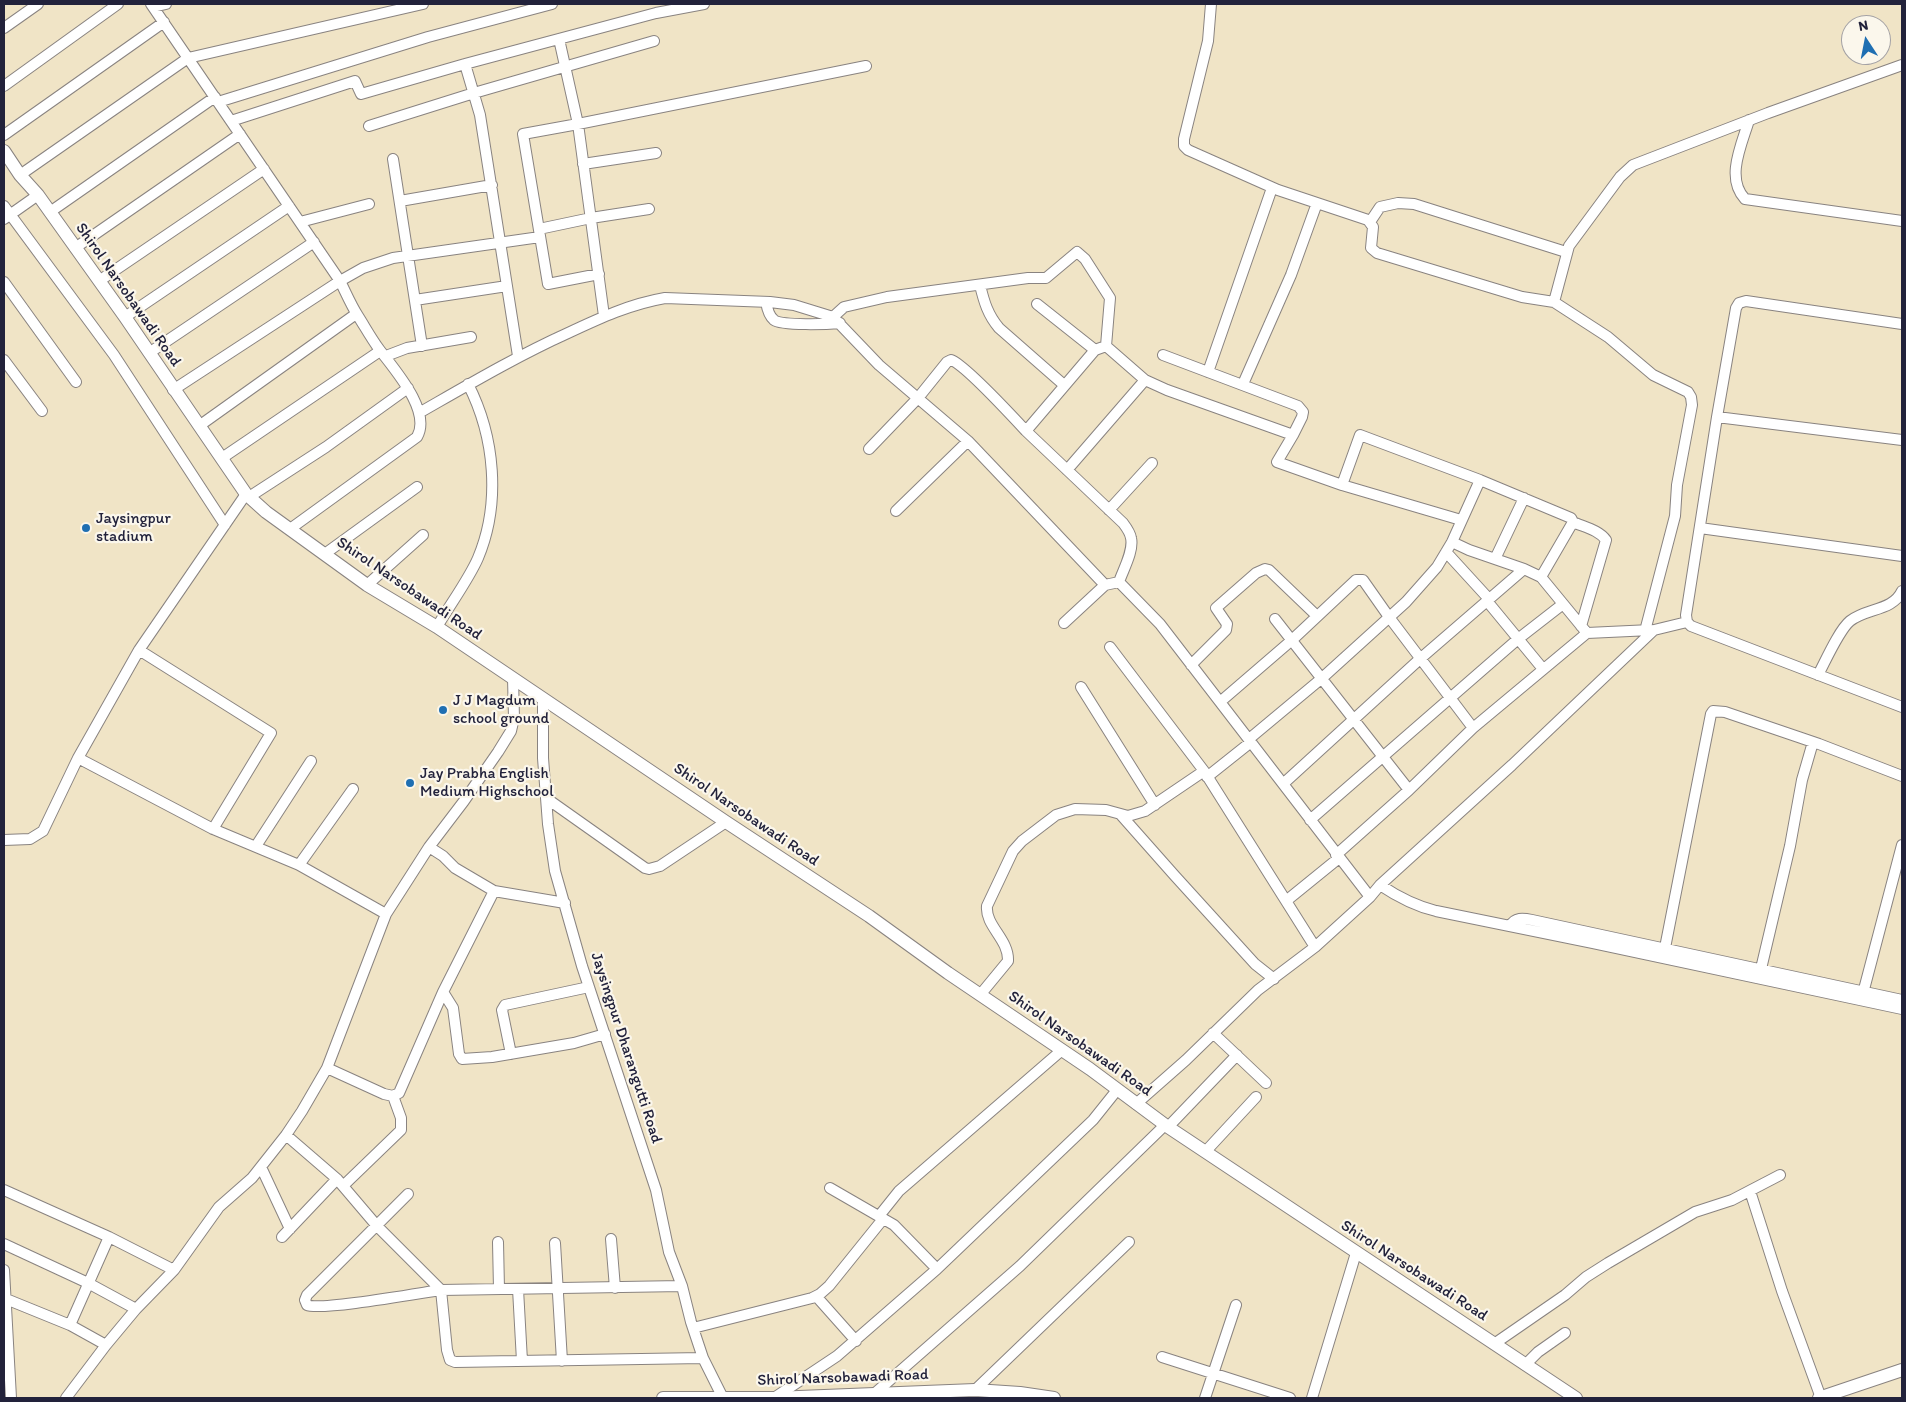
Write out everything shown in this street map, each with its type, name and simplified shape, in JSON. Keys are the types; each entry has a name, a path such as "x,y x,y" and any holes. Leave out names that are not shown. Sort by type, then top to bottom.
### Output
{"main road":[{"name":"Shirol Narsobawadi Road","path":"4,150 20,175 38,195 125,317 247,495 290,529 367,584 437,626 726,822 869,916 980,995 1062,1050 1167,1126 1576,1398"},
{"path":"1820,1398 1902,1370"},
{"name":"Shirol Narsobawadi Road","path":"663,1398 841,1397 974,1390 1054,1398"}],"street":[{"path":"4,28 38,4"},
{"path":"4,86 118,4"},
{"path":"152,5 166,4"},
{"path":"20,175 188,58 423,4"},
{"path":"50,212 216,99 428,37 552,4"},
{"path":"231,121 355,81 361,94 560,39 664,7 704,4"},
{"path":"1136,1104 1186,1060 1258,990 1315,947 1370,897 1380,885 1512,765 1650,630 1675,516 1677,485 1692,400 1688,392 1653,375 1608,337 1554,302 1522,298 1377,253 1371,248 1373,226 1370,222 1272,188 1196,155 1184,146 1184,139 1208,41 1211,4"},
{"path":"152,5 340,281 356,314 408,388 419,413 421,430 417,437 290,529"},
{"path":"4,134 164,22"},
{"path":"560,39 578,124 604,316"},
{"path":"369,126 474,93 654,41"},
{"path":"465,64 480,115 518,356"},
{"path":"599,274 548,284 523,134 866,66"},
{"path":"1554,302 1566,252 1575,237 1626,170 1643,161 1749,120 1902,66"},
{"path":"1749,120 1736,166 1739,188 1746,199 1902,221"},
{"path":"75,248 240,134"},
{"path":"583,164 656,153"},
{"path":"393,159 422,346"},
{"path":"98,281 264,169"},
{"path":"400,201 492,185"},
{"path":"1208,372 1272,188"},
{"path":"7,217 38,195"},
{"path":"1243,384 1291,276 1316,203"},
{"path":"300,222 369,204"},
{"path":"1370,222 1376,210 1386,204 1414,204 1566,252"},
{"path":"4,206 7,217 114,355 224,525"},
{"path":"125,317 289,206"},
{"path":"174,390 340,281 363,268 393,258 500,243 591,218 649,209"},
{"path":"149,353 314,242"},
{"path":"766,302 771,317 778,322 821,324 837,320 844,307 887,297 1028,278 1046,278 1077,252 1085,259 1110,298 1106,346"},
{"path":"4,282 76,382"},
{"path":"980,285 991,319 1064,385"},
{"path":"415,300 507,286"},
{"path":"419,413 518,356 624,307 665,298 794,305 837,320 879,365 968,441 1105,585"},
{"path":"1902,324 1746,301 1739,303 1736,308 1717,417 1686,615 1687,622 1691,626 1902,707"},
{"path":"1037,304 1095,350"},
{"path":"200,426 356,314"},
{"path":"222,458 383,353 470,337"},
{"path":"1106,346 1145,380 1167,390 1293,435"},
{"path":"1026,430 1095,350 1106,346"},
{"path":"1163,355 1243,384 1300,408 1303,412 1302,417 1277,462 1342,485 1461,520"},
{"path":"4,360 42,411"},
{"path":"869,449 918,398 942,367 951,360 955,361 1123,523 1131,537 1130,551 1119,582"},
{"path":"1067,470 1145,380"},
{"path":"437,626 478,559 490,520 493,489 489,451 480,408 468,384"},
{"path":"4,840 30,839 43,831 78,758 139,650 224,525 247,495 326,446 408,388"},
{"path":"1717,417 1902,440"},
{"path":"1286,901 1338,857 1473,728 1543,669 1584,630 1606,540 1597,532 1573,522 1571,518 1480,480 1360,435 1342,485"},
{"path":"896,510 968,441"},
{"path":"1109,510 1152,463"},
{"path":"980,995 1008,961 1006,946 986,912 1013,851 1032,832 1064,811 1098,809 1128,816 1145,811 1206,774 1250,741 1406,602 1437,567 1452,542 1480,480"},
{"path":"326,553 417,487"},
{"path":"1495,558 1524,498"},
{"path":"1541,577 1573,522"},
{"path":"1700,528 1902,556"},
{"path":"367,584 423,535"},
{"path":"1452,542 1541,577 1584,630"},
{"path":"1446,552 1488,600 1543,669"},
{"path":"1283,784 1420,658 1524,569"},
{"path":"1191,665 1226,630 1227,624 1216,608 1261,570 1269,570 1317,616"},
{"path":"1220,702 1292,640 1356,580 1360,579 1363,580 1473,728"},
{"path":"1064,623 1105,585 1119,582"},
{"path":"1119,582 1160,624 1370,897"},
{"path":"1818,675 1848,623 1862,615 1891,604 1900,596 1902,591"},
{"path":"1310,820 1518,638 1563,604"},
{"path":"1275,619 1409,790"},
{"path":"1584,630 1650,630 1687,622"},
{"path":"1110,647 1206,774 1315,947"},
{"path":"139,650 271,733 213,829"},
{"path":"66,1398 136,1309 174,1270 219,1207 252,1178 286,1135 326,1068 386,914 429,847 470,793 510,731 514,718 513,678"},
{"path":"1080,687 1155,805"},
{"name":"Jaysingpur Dharangutti Road","path":"543,698 543,758 548,824 555,872 589,987 656,1190 669,1252 682,1286 693,1328 703,1358 723,1398"},
{"path":"1664,953 1692,806 1713,711 1725,712 1813,742 1902,776"},
{"path":"1758,979 1813,742"},
{"path":"78,758 213,829 299,865 386,914"},
{"path":"256,846 311,761"},
{"path":"299,865 353,789"},
{"path":"546,798 649,869 660,866 726,822"},
{"path":"1121,814 1255,964 1274,979"},
{"path":"1862,996 1902,844"},
{"path":"429,847 443,856 455,868 494,890 565,903"},
{"path":"1380,885 1403,900 1419,907 1510,926 1761,968 1902,1009"},
{"path":"326,1068 384,1094 393,1096 399,1093 443,992 494,890"},
{"path":"1664,953 1758,979 1862,996 1902,1000"},
{"path":"511,1054 502,1010 505,1005 589,987"},
{"path":"443,992 453,1008 459,1054 462,1059 511,1054 574,1043 605,1034"},
{"path":"1213,1033 1266,1083"},
{"path":"693,1328 786,1306 816,1296 829,1286 899,1191 1062,1050"},
{"path":"874,1394 1020,1266 1167,1126 1237,1055"},
{"path":"774,1398 819,1369 856,1341 937,1270 1092,1120 1118,1090"},
{"path":"282,1237 401,1130 401,1118 393,1096"},
{"path":"1206,1151 1256,1097"},
{"path":"286,1135 340,1183 377,1226 441,1290 447,1350 450,1360 454,1362 703,1358"},
{"path":"261,1166 290,1229"},
{"path":"1494,1344 1608,1263 1695,1212 1732,1200 1780,1175"},
{"path":"830,1188 894,1225 937,1270"},
{"path":"4,1190 174,1270"},
{"path":"1750,1191 1820,1398"},
{"path":"408,1194 307,1295 305,1300 307,1305 313,1307 441,1290 682,1286"},
{"path":"70,1326 108,1238"},
{"path":"611,1239 615,1288"},
{"path":"498,1242 499,1289"},
{"path":"974,1390 1129,1242"},
{"path":"4,1244 88,1283 136,1309"},
{"path":"555,1244 562,1361"},
{"path":"1312,1398 1356,1253"},
{"path":"4,1270 11,1398"},
{"path":"518,1289 522,1361"},
{"path":"816,1296 856,1341"},
{"path":"6,1299 70,1326 106,1345"},
{"path":"1206,1398 1236,1305"},
{"path":"1525,1365 1538,1352 1565,1333"},
{"path":"1162,1357 1290,1398"}],"place":[{"name":"Jaysingpur stadium","path":"86,528"},
{"name":"J J Magdum school ground","path":"443,710"},
{"name":"Jay Prabha English Medium Highschool","path":"410,783"}]}
